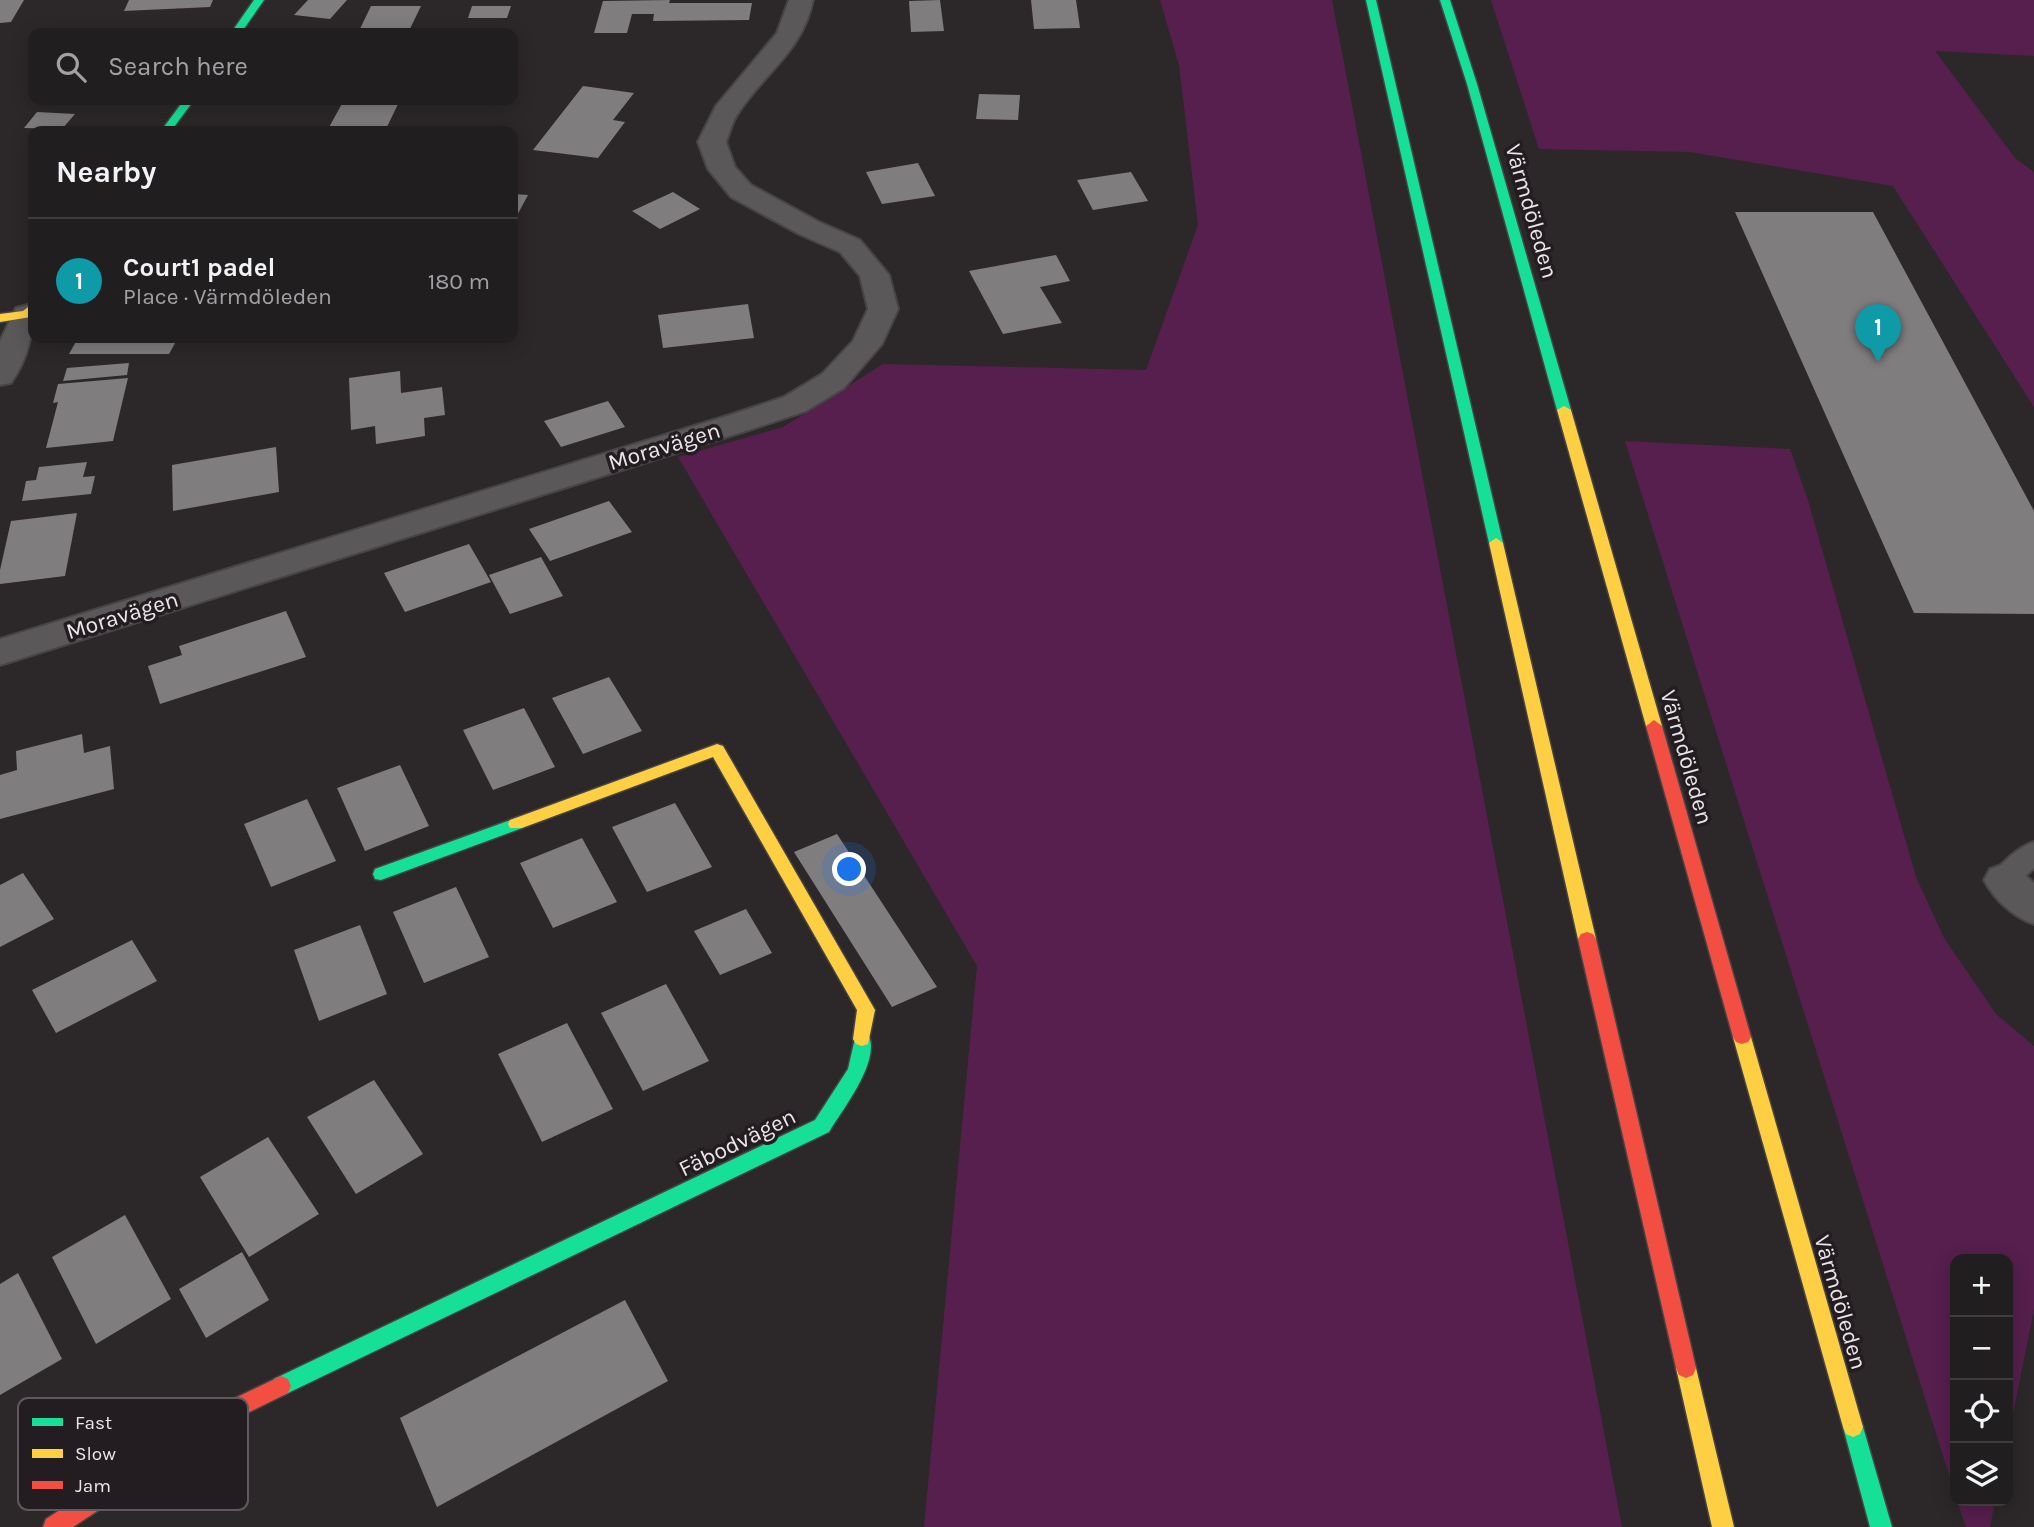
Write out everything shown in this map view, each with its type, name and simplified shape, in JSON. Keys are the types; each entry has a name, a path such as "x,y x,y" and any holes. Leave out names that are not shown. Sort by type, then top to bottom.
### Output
{"main road":[{"path":"239,28 259,0"},
{"path":"1371,0 1723,1527"},
{"name":"Värmdöleden","path":"1445,0 1472,84 1881,1527"},
{"path":"170,126 185,105"},
{"name":"Fäbodvägen","path":"248,1402 822,1126 857,1071 866,1010 717,750 381,874"},
{"name":"Fäbodvägen","path":"54,1527 80,1510"}],"street":[{"name":"Moravägen","path":"0,652 751,419 795,404 833,381 867,344 883,310 874,275 850,246 809,228 741,191 722,169 712,142 724,112 772,60 798,21 801,0"},
{"path":"0,376 20,313"},
{"path":"2004,880 2034,908"}],"lane":[{"path":"2004,880 2034,852"}],"shaded area":[{"path":"1160,0 1332,0 1622,1527 924,1527 977,966 678,457 783,427 883,364 1146,370 1198,225 1179,65"},
{"path":"1491,0 2034,0 2034,56 1935,51 2015,158 2034,172 2034,407 1893,186 1690,152 1539,149"},
{"path":"1625,441 1790,449 1807,497 1916,877 1944,938 1996,1014 2034,1046 2034,1309 2013,1414 2013,1254 1950,1254 1950,1478"},
{"path":"1959,1506 1994,1506 1990,1527 1966,1527"}],"building":[{"path":"0,0 24,0 11,22 0,23"},
{"path":"129,0 213,0 210,7 124,11"},
{"path":"308,0 347,0 330,19 294,15"},
{"path":"670,0 669,3 752,3 749,20 653,21 654,14 632,14 627,33 594,33 603,1"},
{"path":"940,0 944,31 911,32 909,1"},
{"path":"1031,0 1076,0 1080,28 1034,29"},
{"path":"371,6 421,6 410,28 360,28"},
{"path":"472,6 511,6 507,18 468,18"},
{"path":"583,86 634,93 613,120 625,122 598,158 533,150"},
{"path":"979,94 1020,95 1018,120 976,119"},
{"path":"341,105 398,105 387,126 330,126"},
{"path":"37,112 75,114 65,126 24,128"},
{"path":"918,163 935,196 882,204 866,172"},
{"path":"1131,172 1148,201 1093,210 1077,180"},
{"path":"673,192 700,209 660,229 632,211"},
{"path":"518,194 528,195 518,214"},
{"path":"1735,212 1873,212 2034,511 2034,614 1914,613"},
{"path":"1056,255 1070,281 1040,287 1062,323 1003,334 969,271"},
{"path":"748,304 754,338 663,348 658,315"},
{"path":"75,343 175,343 169,354 69,354"},
{"path":"129,363 127,375 63,381 67,368"},
{"path":"400,371 401,393 442,387 445,415 424,418 425,436 376,444 375,426 351,430 349,378"},
{"path":"128,378 113,441 46,448 58,402 53,403 58,384"},
{"path":"608,401 625,427 561,447 544,421"},
{"path":"276,447 279,492 173,511 172,465"},
{"path":"87,462 83,477 95,476 91,494 22,501 26,481 36,480 39,467"},
{"path":"609,501 632,532 550,561 529,529"},
{"path":"77,513 65,576 0,584 0,570 11,521"},
{"path":"469,544 491,582 405,612 384,573"},
{"path":"541,557 563,596 510,614 489,575"},
{"path":"286,611 306,657 160,704 148,666 182,655 179,646"},
{"path":"609,677 642,731 583,754 552,698"},
{"path":"524,708 555,767 493,790 463,730"},
{"path":"82,734 84,753 110,746 114,789 0,819 0,775 17,770 16,751"},
{"path":"400,765 429,826 365,851 337,788"},
{"path":"307,799 336,861 271,887 244,824"},
{"path":"675,803 712,867 647,892 612,827"},
{"path":"837,834 937,987 892,1007 794,852"},
{"path":"582,838 617,902 553,928 520,863"},
{"path":"23,873 54,919 0,947 0,885"},
{"path":"456,887 489,957 424,983 393,912"},
{"path":"746,909 772,953 720,975 694,931"},
{"path":"360,925 387,994 319,1021 294,950"},
{"path":"132,940 157,981 56,1033 32,990"},
{"path":"666,984 709,1061 643,1091 601,1013"},
{"path":"567,1023 613,1109 542,1142 498,1054"},
{"path":"374,1080 423,1154 356,1194 307,1117"},
{"path":"268,1137 319,1214 249,1257 200,1177"},
{"path":"125,1215 171,1299 96,1344 52,1257"},
{"path":"242,1252 269,1300 206,1338 179,1289"},
{"path":"18,1273 62,1359 0,1395 0,1284"},
{"path":"625,1300 668,1381 437,1507 400,1418"}],"traffic: fast":[{"path":"239,28 259,0"},
{"path":"1371,0 1496,543"},
{"path":"1445,0 1472,84 1564,410"},
{"path":"170,126 185,105"},
{"path":"381,874 516,824"},
{"path":"281,1386 822,1126 857,1071 862,1039"},
{"path":"1853,1427 1881,1527"}],"traffic: slow":[{"path":"0,318 28,313"},
{"path":"1564,410 1654,726"},
{"path":"1496,543 1587,939"},
{"path":"516,824 717,750 866,1010 862,1039"},
{"path":"1742,1037 1853,1427"},
{"path":"1686,1368 1723,1527"}],"traffic: jam":[{"path":"1654,726 1742,1037"},
{"path":"1587,939 1686,1368"},
{"path":"248,1402 281,1386"},
{"path":"54,1527 80,1510"}],"place":[{"name":"Court1 padel","path":"1878,362"}]}
